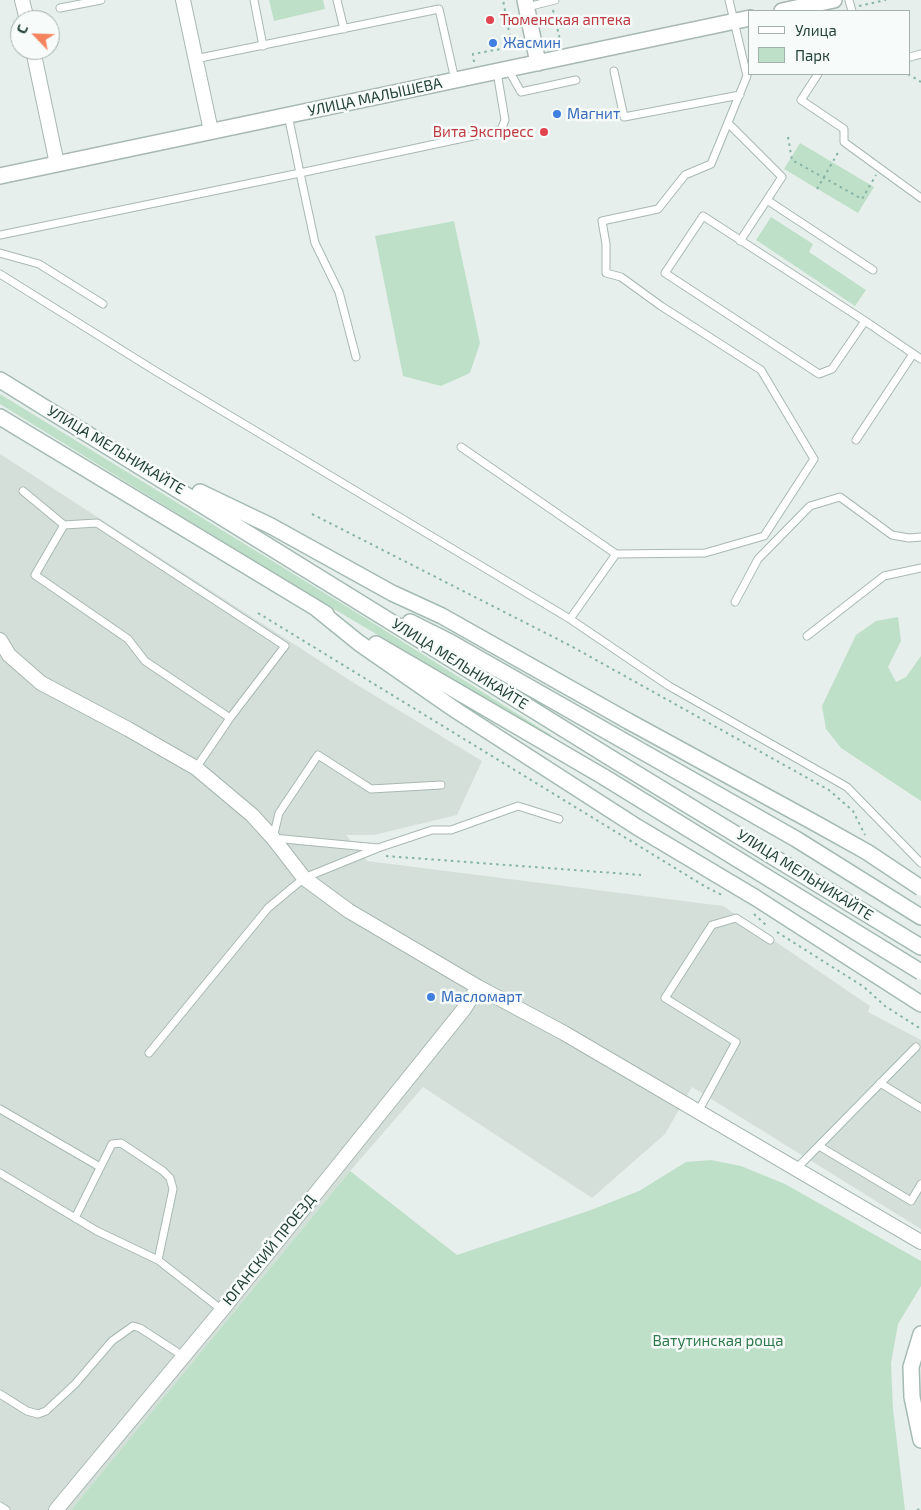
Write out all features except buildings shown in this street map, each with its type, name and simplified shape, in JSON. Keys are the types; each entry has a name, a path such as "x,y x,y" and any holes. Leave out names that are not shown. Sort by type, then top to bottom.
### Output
{"main road":[{"path":"787,10 834,0"},
{"path":"526,3 538,63"},
{"name":"УЛИЦА МАЛЫШЕВА","path":"0,176 748,18"},
{"name":"УЛИЦА МЕЛЬНИКАЙТЕ","path":"0,380 331,583 614,760 921,946"},
{"name":"УЛИЦА МЕЛЬНИКАЙТЕ","path":"0,417 317,609 604,777 921,972"},
{"path":"153,473 272,526 392,593 442,616 832,833 921,888"},
{"path":"331,583 450,642 796,839 921,917"},
{"path":"317,609 359,643 457,711 637,827 756,898 921,1004"},
{"path":"921,1334 911,1367 912,1397 921,1440"}],"street":[{"path":"183,0 211,131"},
{"path":"35,60 57,164"},
{"path":"0,640 4,654 41,683 196,768 252,815 273,838 304,878 349,912 478,987 564,1033 698,1110 921,1242"},
{"name":"ЮГАНСКИЙ ПРОЕЗД","path":"56,1510 222,1310 464,1009 478,987"}],"lane":[{"path":"60,8 101,0"},
{"path":"254,0 263,46"},
{"path":"337,0 344,29"},
{"path":"526,3 553,0"},
{"path":"461,447 616,554 705,554 764,536 814,459 761,370 661,306 621,277 606,273 606,244 602,221 658,209 685,175 711,164 748,76 729,0"},
{"path":"195,59 439,9 454,80"},
{"path":"503,70 521,92 576,80"},
{"path":"0,235 501,130 505,120 503,70"},
{"path":"614,71 624,117 740,95"},
{"path":"817,75 801,100 844,129 844,142 921,198"},
{"path":"288,115 316,244 339,292 356,357"},
{"path":"728,123 782,177 740,241"},
{"path":"767,200 873,270"},
{"path":"865,321 832,369 819,374 665,273 703,216 865,321 921,359"},
{"path":"0,253 39,264 103,304"},
{"path":"0,274 157,372 570,619 670,686 847,787 921,863"},
{"path":"856,440 913,354"},
{"path":"23,491 64,525 97,524 286,646 230,718 196,768"},
{"path":"735,602 758,559 810,506 840,497 892,535 909,538 921,537"},
{"path":"64,525 35,575 128,639 145,661 230,718"},
{"path":"570,619 616,554"},
{"path":"807,636 884,576 921,568"},
{"path":"378,848 273,838 279,813 318,755 370,790 441,785"},
{"path":"149,1053 268,908 304,878 378,848 432,830 450,830 518,806 560,818"},
{"path":"698,1110 736,1042 665,998 712,926 736,918 770,940"},
{"path":"797,1168 916,1046"},
{"path":"880,1083 921,1108"},
{"path":"0,1109 100,1167"},
{"path":"75,1218 112,1144 118,1142 163,1170 170,1178 173,1189 158,1260"},
{"path":"820,1146 911,1202 921,1184"},
{"path":"0,1173 75,1218 158,1260 222,1310"},
{"path":"0,1394 27,1411 38,1414 46,1412 75,1384 112,1341 133,1326 140,1328 183,1356"},
{"path":"0,1506 6,1510"}],"path":[{"path":"553,0 564,57"},
{"path":"910,75 921,82"},
{"path":"788,137 792,160 862,199 879,169"},
{"path":"817,189 844,142"},
{"path":"312,514 571,646 829,790 853,811 866,835"},
{"path":"258,613 706,887 725,896"},
{"path":"366,854 641,875"},
{"path":"752,913 768,927"},
{"path":"776,932 864,987 885,1006 921,1029"},
{"path":"917,1510 921,1509"}],"shaded area":[{"path":"0,454 354,683 482,761 457,815 374,835 346,835 367,861 723,906 870,1006 868,1012 921,1040 921,1229 692,1087 665,1134 592,1198 423,1087 350,1171 71,1510 0,1510"}],"green space":[{"path":"269,0 323,0 325,9 274,21"},
{"path":"800,143 874,187 858,213 784,169"},
{"path":"771,217 813,244 809,252 866,290 855,306 756,240"},
{"path":"454,221 480,343 470,373 441,386 403,376 375,236"},
{"path":"0,394 354,611 551,735 550,737 285,580 0,404"},
{"path":"898,617 901,641 888,667 896,682 906,677 921,656 921,801 841,748 826,729 822,706 856,635 876,621"},
{"name":"Ватутинская роща","path":"711,1160 741,1166 785,1184 921,1261 921,1286 898,1324 891,1363 893,1409 905,1510 71,1510 350,1171 457,1255 591,1210 639,1191 686,1162"}],"place":[{"name":"Тюменская аптека","path":"490,20"},
{"name":"Жасмин","path":"493,43"},
{"name":"Магнит","path":"557,114"},
{"name":"Вита Экспресс","path":"544,132"},
{"name":"Масломарт","path":"431,997"}]}
